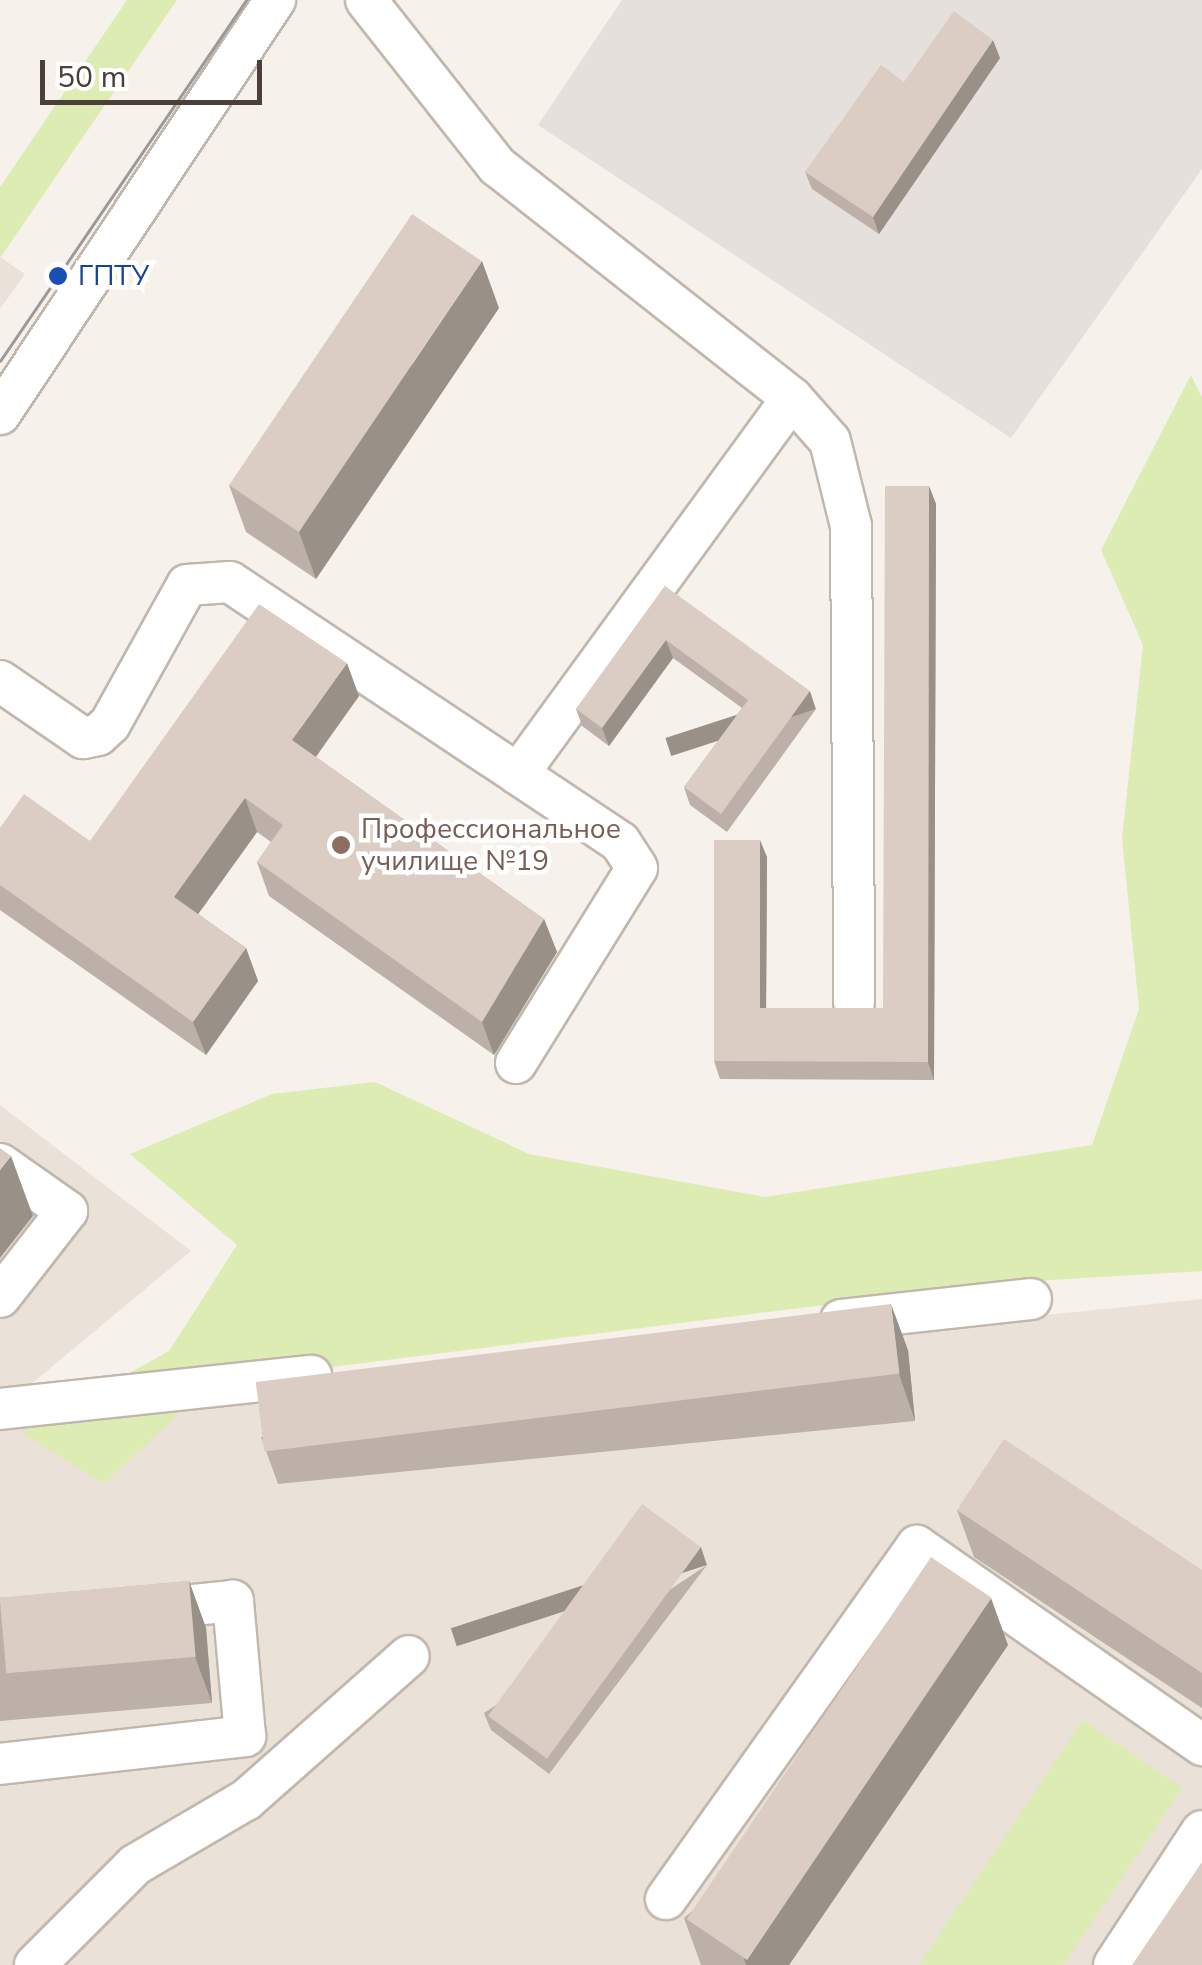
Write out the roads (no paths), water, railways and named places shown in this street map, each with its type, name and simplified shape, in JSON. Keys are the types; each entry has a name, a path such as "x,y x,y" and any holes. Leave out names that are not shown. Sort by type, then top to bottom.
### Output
{"street":[{"path":"0,414 275,0"},
{"path":"366,0 497,166 792,398 830,441 850,526 854,1002"},
{"path":"518,774 792,398"},
{"path":"0,681 83,738 98,735 110,724 187,584 230,582 620,842 637,868 516,1063"},
{"path":"0,1164 67,1210 0,1297"},
{"path":"793,1325 1031,1299"},
{"path":"0,1409 357,1371"},
{"path":"666,1898 916,1546 1202,1744"},
{"path":"0,1764 245,1736 233,1602 97,1615"},
{"path":"43,1962 136,1865 246,1800 409,1656"},
{"path":"1114,1965 1202,1831"}],"tram line":[{"path":"0,361 246,0"}],"place":[{"name":"ГПТУ","path":"58,276"},
{"name":"Профессиональное училище №19","path":"341,845"}]}
